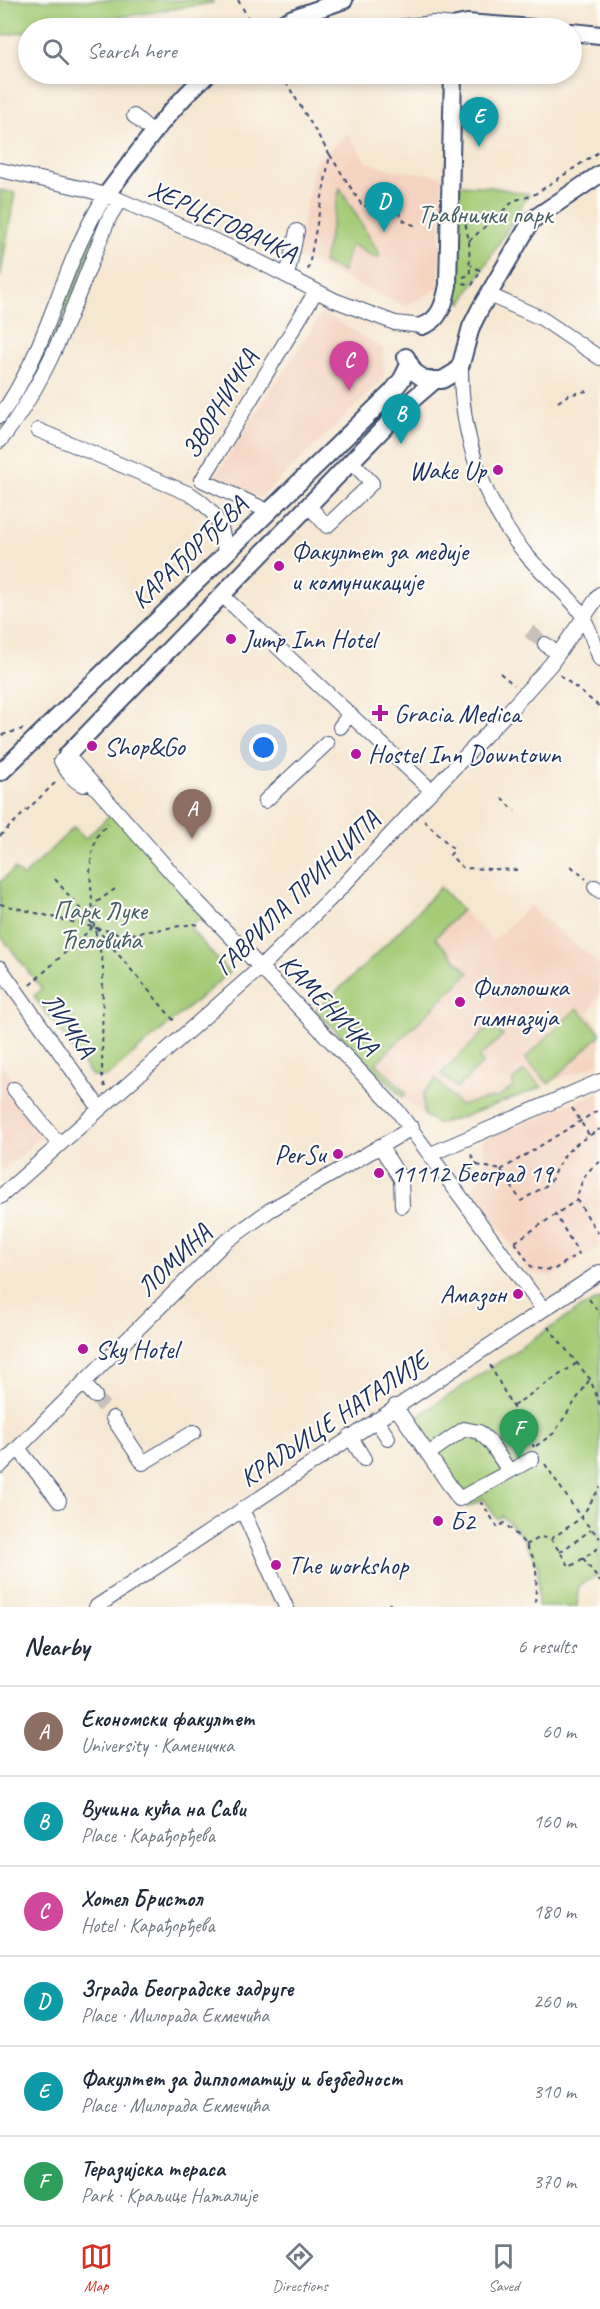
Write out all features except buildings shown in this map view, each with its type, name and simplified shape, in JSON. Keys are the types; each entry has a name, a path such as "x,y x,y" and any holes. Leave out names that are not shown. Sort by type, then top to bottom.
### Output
{"main road":[{"path":"295,18 344,0"},
{"path":"582,33 600,35"},
{"path":"113,197 153,132 196,84"},
{"path":"426,325 444,304 448,285 453,84"},
{"path":"462,357 471,327 532,220 600,174"},
{"name":"КАРАЂОРЂЕВА","path":"67,755 405,406 434,381 450,377 462,357"},
{"name":"КАРАЂОРЂЕВА","path":"1,772 392,392 402,379 408,361 417,375 434,381"}],"street":[{"path":"134,116 153,132"},
{"name":"ХЕРЦЕГОВАЧКА","path":"0,170 113,197 234,249 334,300 395,322 426,325"},
{"path":"0,416 37,355 92,216 113,197"},
{"path":"0,441 33,395 50,364 110,216 113,197"},
{"path":"287,276 297,231"},
{"name":"ЗВОРНИЧКА","path":"268,511 202,480 311,288"},
{"path":"488,294 542,315 600,358"},
{"path":"462,357 463,414 476,462 492,501 524,553 575,606 584,619 600,658"},
{"path":"38,430 202,501 214,513 222,528 224,553"},
{"path":"309,507 327,526 372,483 352,462"},
{"name":"ГАВРИЛА ПРИНЦИПА","path":"0,1197 260,968 339,890 515,705 551,663 600,594"},
{"path":"223,596 432,790"},
{"path":"340,727 350,714"},
{"path":"266,801 327,743"},
{"name":"КАМЕНИЧКА","path":"67,755 226,932 397,1110 543,1309"},
{"path":"83,784 102,803 99,807"},
{"name":"ЛИЧКА","path":"0,968 104,1105"},
{"path":"431,1154 600,1081"},
{"path":"14,1089 59,1144"},
{"name":"ЛОМИНА","path":"0,1466 224,1243 270,1210 412,1128"},
{"path":"380,1146 401,1179 402,1206"},
{"name":"КРАЉИЦЕ НАТАЛИЈЕ","path":"96,1607 395,1406 543,1309 598,1277"},
{"path":"83,1383 95,1396"},
{"path":"395,1406 459,1499 537,1456"},
{"path":"113,1418 143,1462 194,1432"},
{"path":"376,1419 388,1438"},
{"path":"428,1454 464,1429 479,1432 490,1442 509,1472"},
{"path":"347,1439 361,1461"},
{"path":"18,1448 59,1501"},
{"path":"242,1509 286,1607"}],"path":[{"path":"238,0 248,18"},
{"path":"287,84 363,207 389,196 404,221 416,226"},
{"path":"469,241 515,200 532,196 600,151"},
{"path":"311,288 330,155"},
{"path":"465,221 469,241 470,275"},
{"path":"455,281 472,285 481,271 470,265"},
{"path":"462,278 477,269"},
{"path":"558,402 568,395 591,390"},
{"path":"500,673 514,685"},
{"path":"558,673 600,707"},
{"path":"596,703 600,699"},
{"path":"0,836 42,797"},
{"path":"502,798 515,811"},
{"path":"104,1105 102,1077 103,963 94,926 90,871 97,836 118,812"},
{"path":"424,820 454,850 450,855 463,868 517,870"},
{"path":"571,866 597,889"},
{"path":"55,879 186,1034"},
{"path":"19,995 94,926 97,902 115,889"},
{"path":"0,904 125,934 193,924 226,932"},
{"path":"472,1157 477,1165 501,1170 600,1109"},
{"path":"573,1110 591,1138"},
{"path":"501,1170 521,1201 541,1191 550,1183 566,1154 600,1128"},
{"path":"600,1162 591,1168 579,1186 577,1200 600,1236"},
{"path":"461,1176 477,1165"},
{"path":"555,1214 579,1254 553,1270 532,1268 515,1242 555,1214 577,1200"},
{"path":"539,1278 541,1269"},
{"path":"589,1299 600,1314"},
{"path":"548,1327 590,1379 600,1406"},
{"path":"513,1407 577,1363"},
{"path":"490,1365 537,1456 581,1518 600,1538"},
{"path":"537,1456 590,1379"},
{"path":"550,1539 581,1518 600,1488"},
{"path":"482,1503 498,1528 504,1523 522,1539 535,1564 535,1607"},
{"path":"560,1552 591,1530"},
{"path":"525,1546 541,1537 550,1539 570,1567 600,1547"},
{"path":"583,1558 600,1582"},
{"path":"389,1603 392,1607"}],"shaded area":[{"path":"348,133 366,162 392,169 442,176 439,288 406,306 296,257 315,162"},
{"path":"322,312 383,349 384,379 261,498 214,478"},
{"name":"Филолошка гимназија","path":"440,887 493,941 529,906 600,964 600,994 589,1014 600,1027 600,1063 465,1116 437,1124 403,1097 315,1010 350,981"},
{"path":"0,1063 53,1127 0,1173"},
{"path":"600,1092 600,1246 552,1276 529,1272 473,1189 486,1168 483,1139"}],"green space":[{"path":"0,0 212,0 213,3 114,18 18,18 18,33 0,36"},
{"name":"Травнички парк","path":"459,185 491,187 529,194 462,303 457,299 454,291"},
{"path":"340,188 380,255 376,258 351,244 343,272 323,263"},
{"path":"0,190 15,193 0,278"},
{"path":"94,224 100,226 43,368 0,433 0,422 51,331"},
{"name":"Парк Луке Ћеловића","path":"114,811 208,922 196,920 190,928 229,973 106,1077 92,1076 34,996 42,989 0,935 0,882 14,869 23,877 74,827 85,839"},
{"path":"440,887 462,910 435,938 469,973 376,1063 406,1093 403,1097 315,1010 380,951"},
{"path":"577,1008 600,1032 600,1035 549,1084 525,1059"},
{"path":"491,1025 503,1035 479,1058 483,1063 457,1088 441,1074"},
{"path":"524,1071 542,1087 437,1124 424,1115 423,1094 436,1079 459,1105 495,1099 513,1087 513,1080"},
{"path":"600,1299 600,1574 578,1586 577,1607 538,1607 538,1565 521,1535 502,1516 497,1519 484,1499 468,1507 412,1420 582,1307"}],"tunnel":[{"path":"529,631 545,644"},
{"path":"95,1396 113,1418"}],"place":[{"name":"Факултет за дипломатију и безбедност","path":"479,147"},
{"name":"Зграда Београдске задруге","path":"384,232"},
{"name":"Хотел Бристол","path":"349,391"},
{"name":"Вучина кућа на Сави","path":"401,444"},
{"name":"Wake Up","path":"498,470"},
{"name":"Факултет за медије и комуникације","path":"279,566"},
{"name":"Jump Inn Hotel","path":"231,639"},
{"name":"Gracia Medica","path":"380,713"},
{"name":"Shop&Go","path":"92,746"},
{"name":"Hostel Inn Downtown","path":"356,754"},
{"name":"Економски факултет","path":"192,839"},
{"name":"Филолошка гимназија","path":"460,1002"},
{"name":"PerSu","path":"338,1154"},
{"name":"11112 Београд 19","path":"379,1173"},
{"name":"Амазон","path":"518,1294"},
{"name":"Sky Hotel","path":"83,1349"},
{"name":"Теразијска тераса","path":"519,1459"},
{"name":"Б2","path":"438,1521"},
{"name":"The workshop","path":"276,1565"}]}
